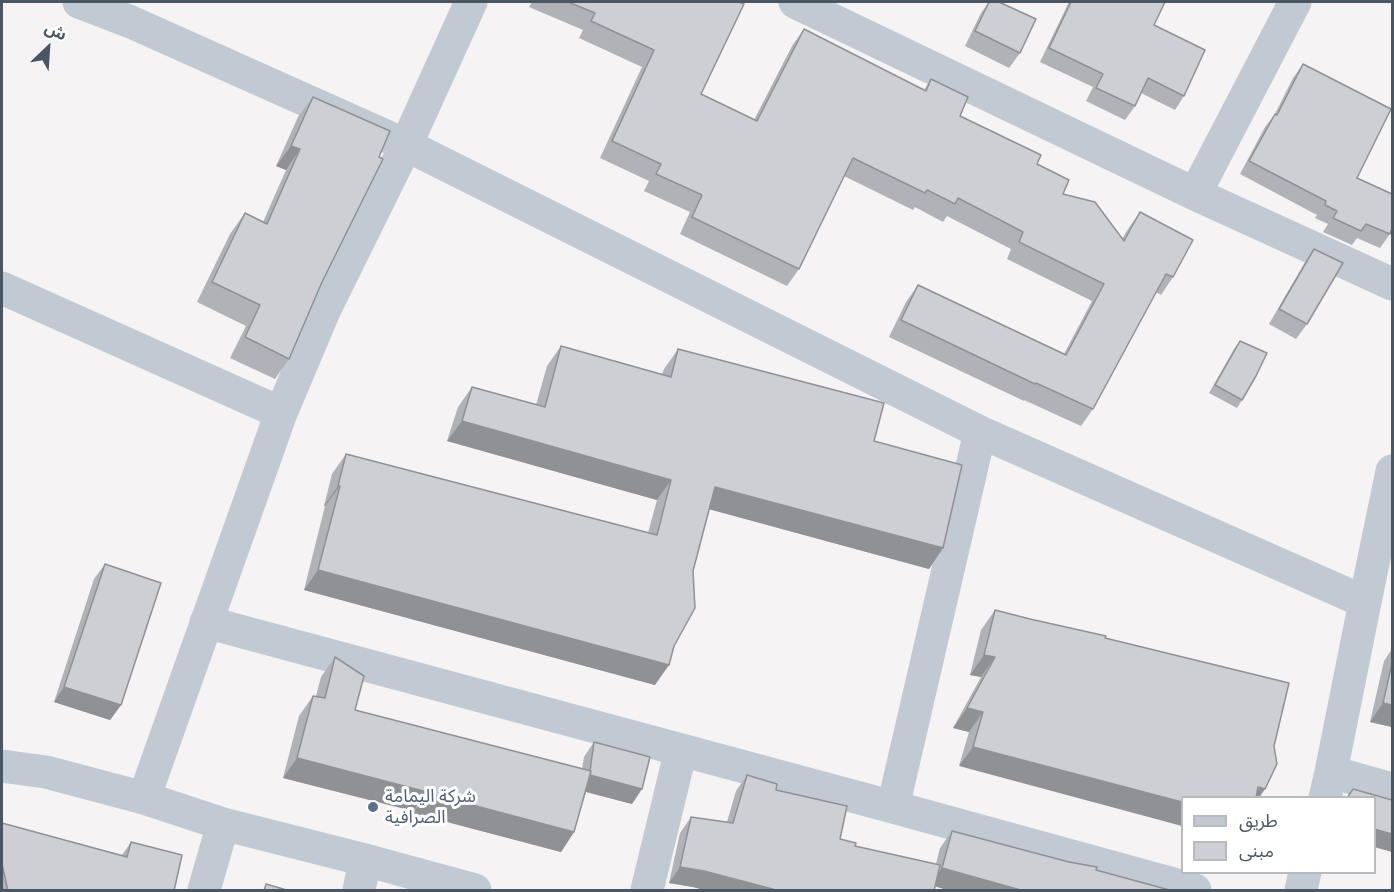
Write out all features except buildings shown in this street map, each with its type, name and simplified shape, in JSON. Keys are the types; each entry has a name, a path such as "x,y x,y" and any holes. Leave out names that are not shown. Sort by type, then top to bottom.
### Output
{"street":[{"path":"79,2 136,12 980,432 1365,602"},
{"path":"144,798 281,413 324,311 406,145 471,2"},
{"path":"795,2 1195,194 1392,284"},
{"path":"1195,194 1295,2"},
{"path":"2,288 281,413"},
{"path":"893,807 980,432"},
{"path":"1392,471 1328,785 1392,789"},
{"path":"206,622 1195,891"},
{"path":"647,891 681,750"},
{"path":"2,766 46,772 144,798 362,875 475,891"},
{"path":"204,891 223,824"},
{"path":"1301,891 1305,874"}],"place":[{"name":"شركة اليمامة الصرافية","path":"373,807"}]}
